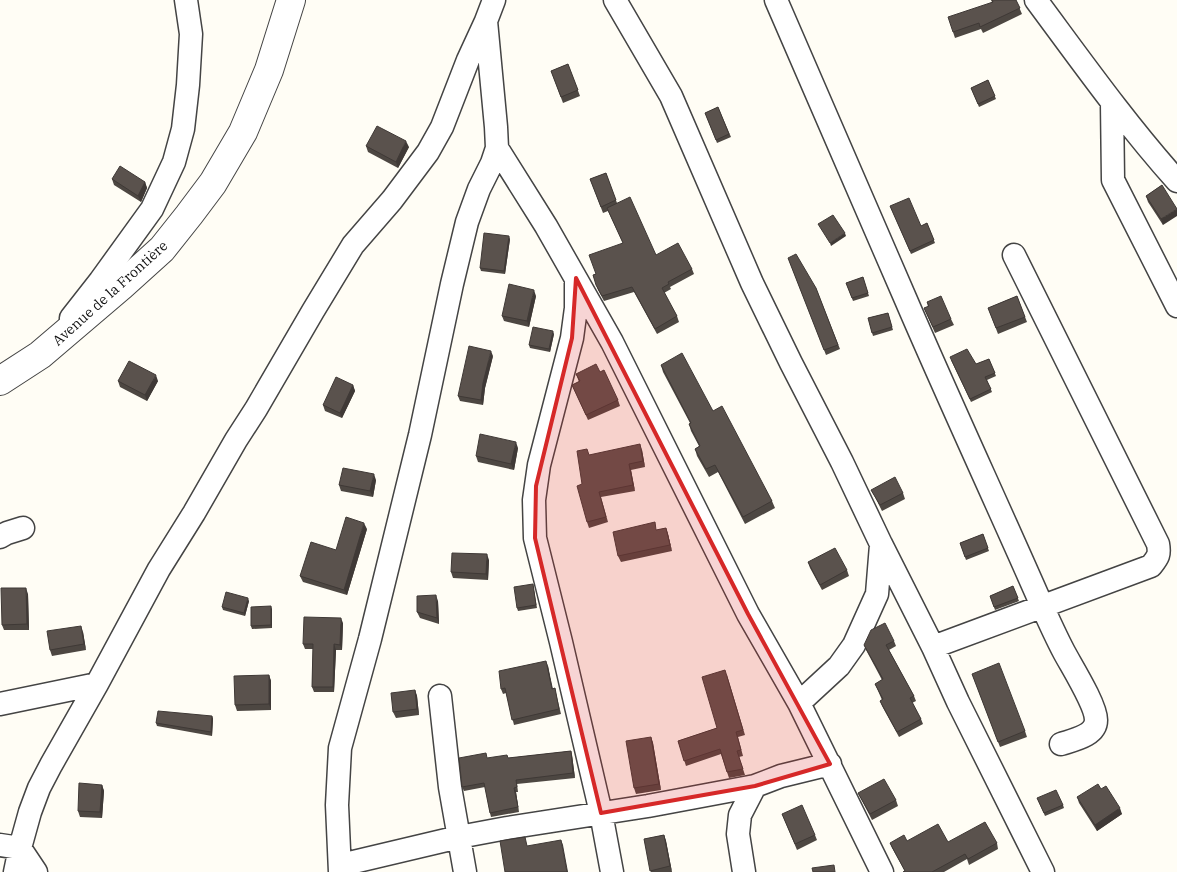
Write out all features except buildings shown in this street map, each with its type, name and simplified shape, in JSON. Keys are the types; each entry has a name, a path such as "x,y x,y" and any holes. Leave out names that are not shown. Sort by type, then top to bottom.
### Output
{"street":[{"path":"40,355 100,281 152,209 174,162 183,129 188,85 191,34 186,0"},
{"name":"Avenue de la Frontière","path":"0,381 40,355 162,249 214,183 242,132 269,70 291,0"},
{"path":"15,872 10,846 30,812 50,765 97,684 159,569 353,246 392,200 428,152 442,127 494,0"},
{"path":"615,0 671,96 752,283 1043,872"},
{"path":"776,0 913,317 1042,606 1092,705 1096,717 1096,725 1093,730 1060,744"},
{"path":"1036,0 1112,103 1152,154 1177,181"},
{"path":"486,21 497,148 467,222 420,435 370,638 340,748 338,805 340,868 459,837 648,806 755,786 781,776 830,764"},
{"path":"1112,103 1113,180 1177,306"},
{"path":"497,148 546,226 612,342 748,614 799,703 882,872"},
{"path":"933,647 1151,566 1160,553 1158,544 1014,255"},
{"path":"576,278 576,308 572,338 539,465 534,500 535,538 562,642 601,813 612,872"},
{"path":"0,537 23,528"},
{"path":"799,703 839,666 854,645 877,594 881,544"},
{"path":"0,704 97,684"},
{"path":"440,696 450,787 465,872"},
{"path":"744,872 738,834 740,815 755,786"},
{"path":"10,846 36,872"}],"highlighted area":[{"path":"576,278 748,614 830,764 755,786 601,813 535,538 536,486 572,338"}]}
